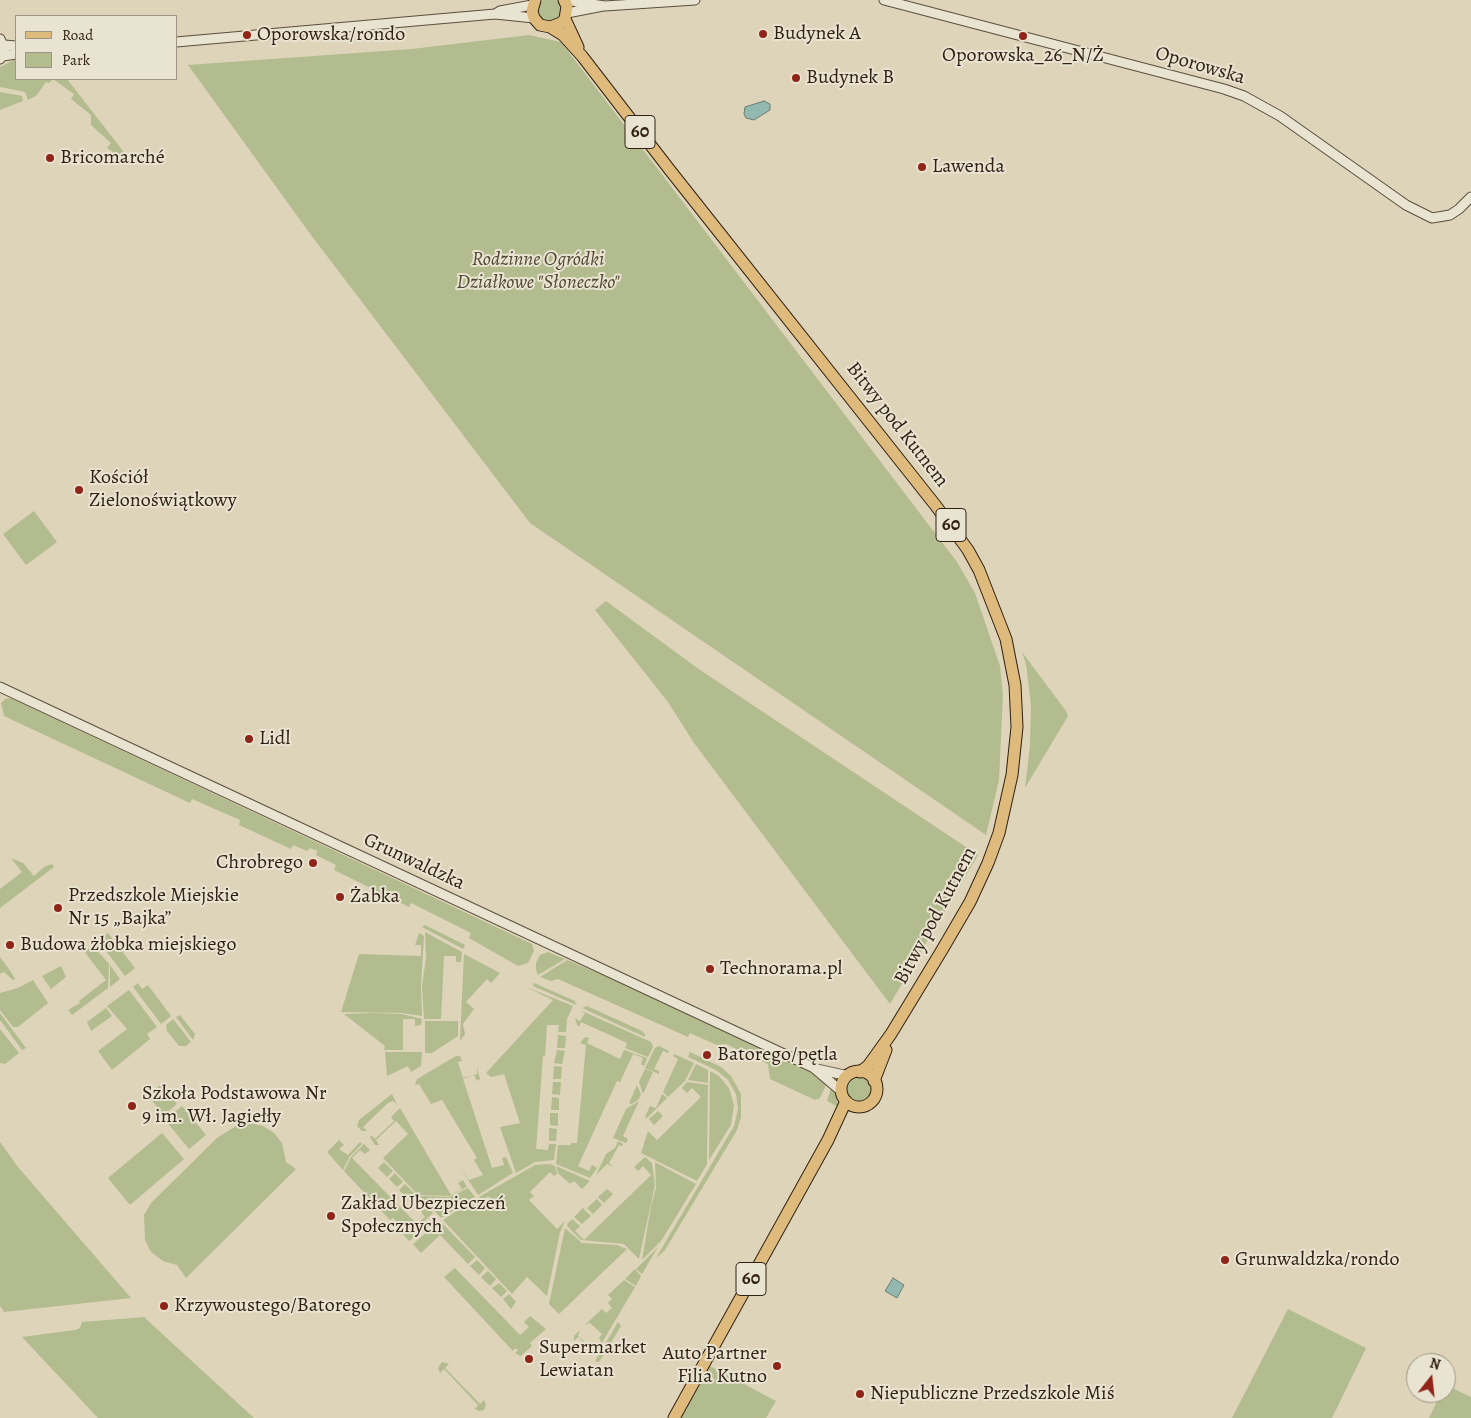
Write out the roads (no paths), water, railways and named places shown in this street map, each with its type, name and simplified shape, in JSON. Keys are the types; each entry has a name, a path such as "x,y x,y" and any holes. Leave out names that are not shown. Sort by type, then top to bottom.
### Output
{"main road":[{"name":"60","path":"565,0 566,16"},
{"path":"534,2 534,18"},
{"path":"550,27 561,23 566,16"},
{"name":"Bitwy pod Kutnem","path":"566,16 582,56"},
{"name":"60","path":"534,18 540,25 550,27"},
{"name":"Bitwy pod Kutnem","path":"550,27 563,36 582,56 954,530 985,584 1006,639 1015,685 1017,727 1012,775 1000,833 970,902 891,1034 868,1066 855,1073"},
{"name":"Bitwy pod Kutnem","path":"874,1080 891,1034"},
{"name":"60","path":"674,1418 828,1140 844,1096 843,1082 855,1073"},
{"path":"855,1073 867,1074 874,1080"},
{"name":"60","path":"828,1140 836,1133 848,1116 869,1104 875,1097 877,1088 874,1080"},
{"path":"844,1096 851,1105 861,1107"}],"street":[{"path":"565,0 605,6 695,0"},
{"name":"Oporowska","path":"884,0 1224,89 1244,96 1280,116 1406,205 1432,218 1450,215 1459,210 1471,196"},
{"path":"494,14 534,2"},
{"path":"566,16 605,6"},
{"path":"178,42 494,14 534,18"},
{"path":"15,46 2,42 1,58 15,54"},
{"name":"Grunwaldzka","path":"0,687 814,1068 844,1074 855,1073"},
{"name":"Grunwaldzka","path":"814,1068 844,1096"}],"water":[{"path":"764,101 770,104 770,110 754,120 746,118 744,114 745,107"},
{"path":"893,1278 904,1285 897,1298 885,1291"}],"place":[{"name":"Budynek A","path":"763,34"},
{"name":"Oporowska/rondo","path":"247,35"},
{"name":"Oporowska_26_N/Ż","path":"1023,36"},
{"name":"Budynek B","path":"796,78"},
{"name":"Bricomarché","path":"50,158"},
{"name":"Lawenda","path":"922,167"},
{"name":"Kościół Zielonoświątkowy","path":"79,490"},
{"name":"Lidl","path":"249,739"},
{"name":"Chrobrego","path":"313,863"},
{"name":"Żabka","path":"340,897"},
{"name":"Przedszkole Miejskie Nr 15 „Bajka”","path":"58,908"},
{"name":"Budowa żłobka miejskiego","path":"10,945"},
{"name":"Technorama.pl","path":"710,969"},
{"name":"Batorego/pętla","path":"707,1055"},
{"name":"Szkoła Podstawowa Nr 9 im. Wł. Jagiełły","path":"132,1106"},
{"name":"Zakład Ubezpieczeń Społecznych","path":"331,1216"},
{"name":"Grunwaldzka/rondo","path":"1225,1260"},
{"name":"Krzywoustego/Batorego","path":"164,1306"},
{"name":"Supermarket Lewiatan","path":"529,1359"},
{"name":"Auto Partner Filia Kutno","path":"777,1366"},
{"name":"Niepubliczne Przedszkole Miś","path":"860,1394"}],"park label":[{"name":"Rodzinne Ogródki Działkowe \"Słoneczko\"","path":"538,272"}]}
